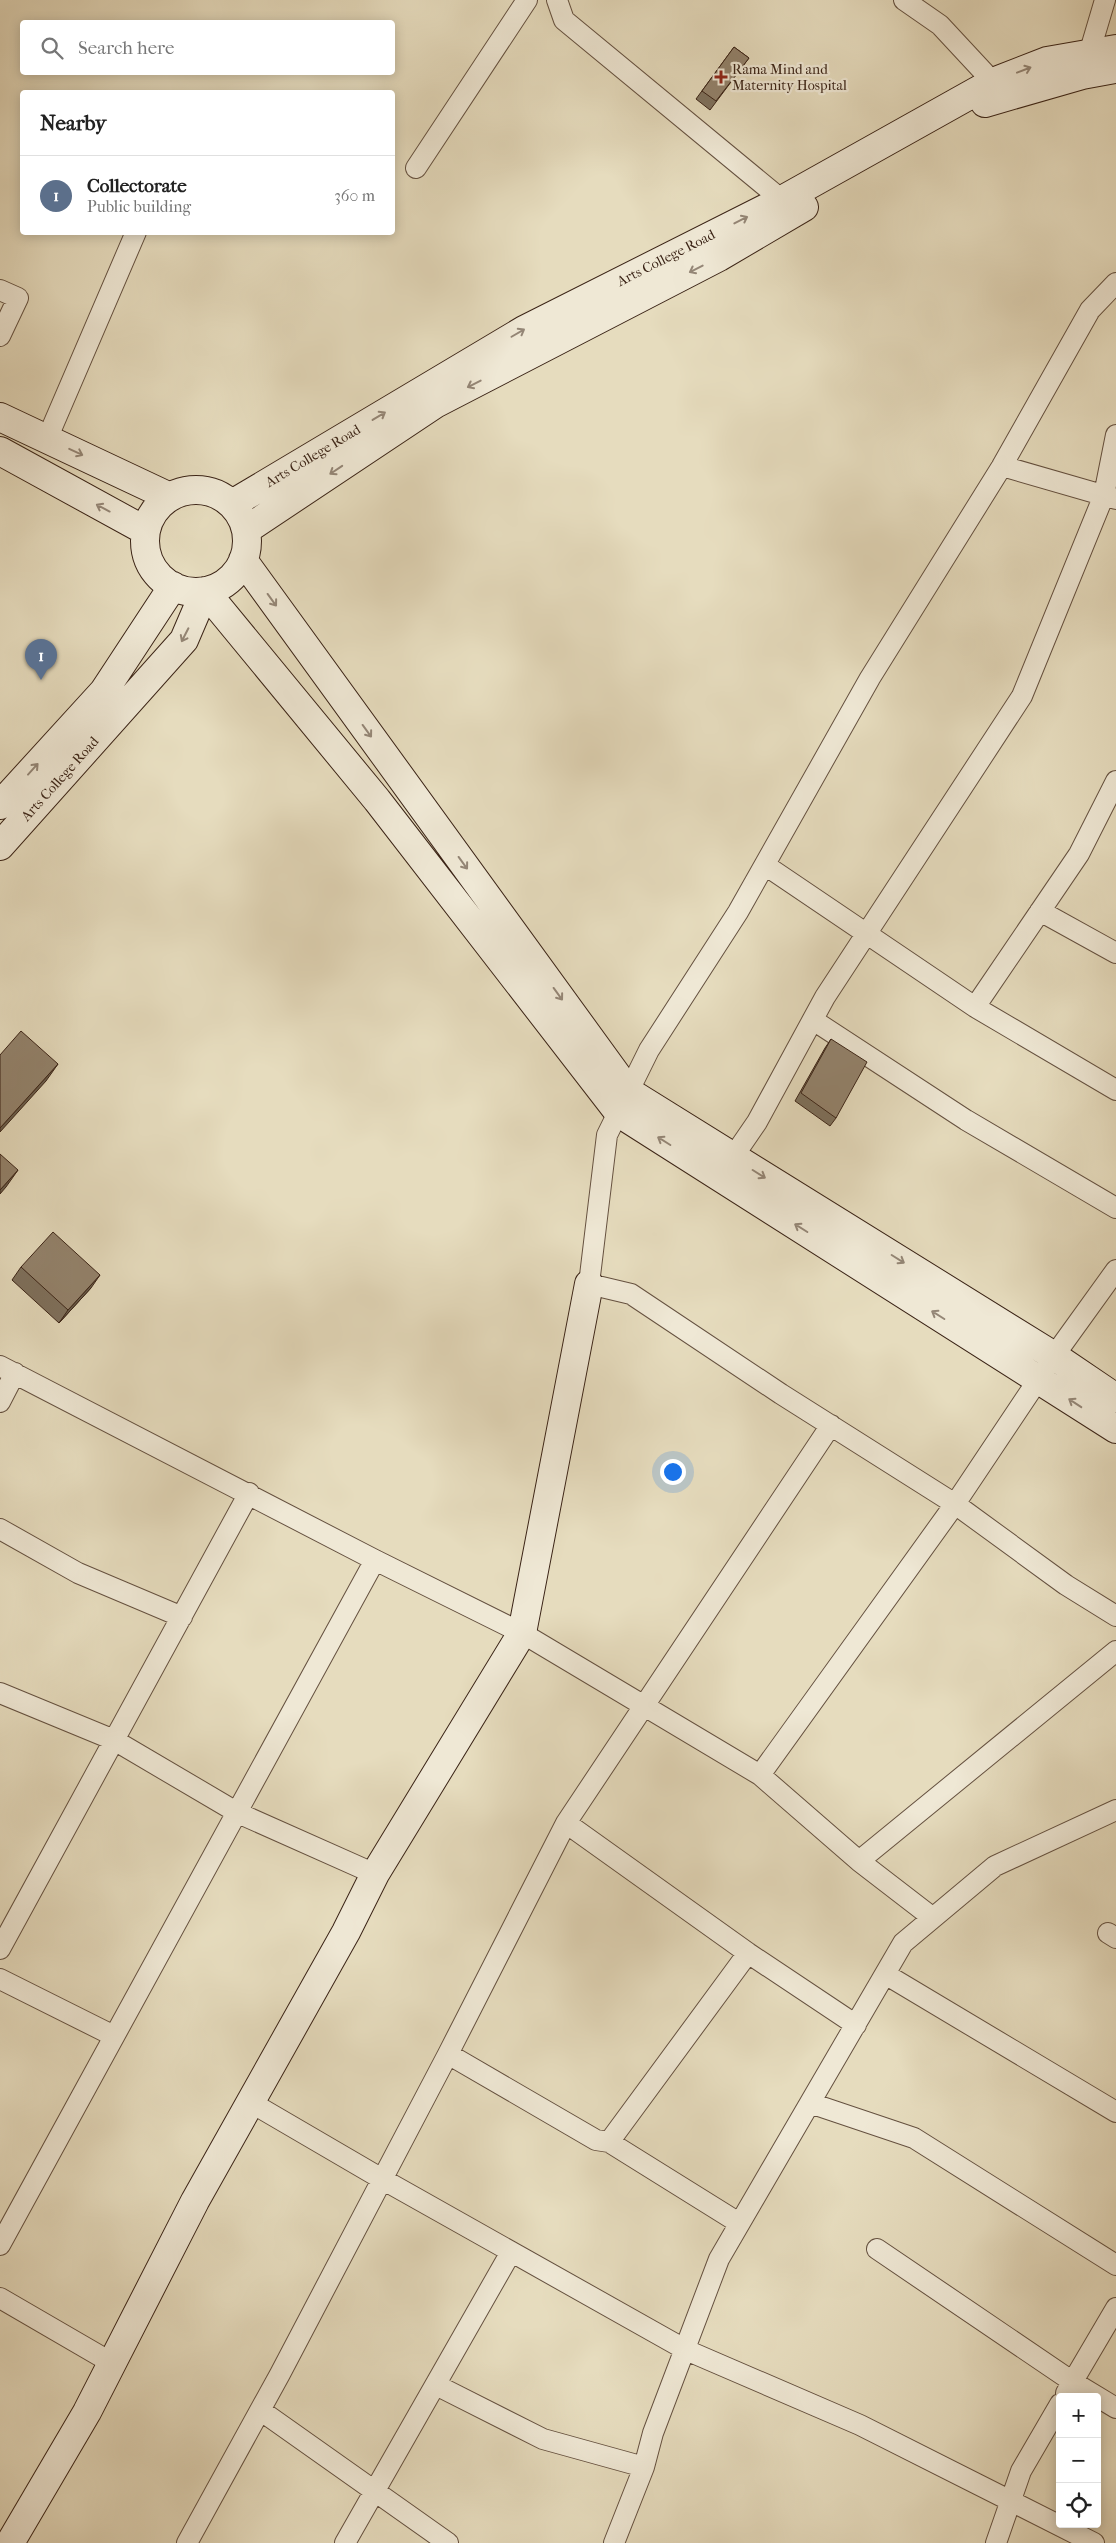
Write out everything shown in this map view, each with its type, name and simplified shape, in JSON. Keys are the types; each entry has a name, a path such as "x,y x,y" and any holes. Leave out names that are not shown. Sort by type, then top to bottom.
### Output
{"main road":[{"name":"Arts College Road","path":"232,504 524,330 782,200 993,82 1047,62 1116,50"},
{"path":"246,530 435,404 719,257 987,102 1082,75 1116,69"},
{"path":"0,417 170,497"},
{"path":"0,451 146,531"},
{"path":"185,490 202,490 218,494 232,504 241,516 246,530 247,545 243,560 228,580 205,591 189,591 173,586 160,577 150,563 146,547 146,531 151,517 159,506 170,497 185,490"},
{"path":"243,560 624,1102 732,1157 1054,1356 1116,1398"},
{"path":"0,805 104,691 173,586"},
{"name":"Arts College Road","path":"0,846 184,640 205,591"},
{"path":"205,591 624,1102 1038,1379 1116,1429"},
{"path":"10,2543 87,2412 195,2201 346,1932 375,1874 522,1633 589,1284"}],"street":[{"path":"416,168 528,0"},
{"path":"557,0 564,20 782,200"},
{"path":"904,0 940,26 993,82"},
{"path":"1089,54 1105,0"},
{"path":"47,439 135,235"},
{"path":"1116,283 1090,310 1002,466 870,678 738,912 649,1050 607,1135 589,1284 631,1294 955,1504 1066,1585 1116,1616"},
{"path":"0,290 18,298 0,336"},
{"path":"732,1157 757,1122 813,1020 867,933 1022,696 1110,497 1116,435"},
{"path":"1002,466 1110,497"},
{"path":"974,1007 1079,854 1116,782"},
{"path":"765,864 974,1007 1116,1090"},
{"path":"1040,911 1116,953"},
{"path":"813,1020 966,1120 1116,1208"},
{"path":"760,1774 955,1504 1038,1379 1116,1270"},
{"path":"0,1402 7,1369 375,1560 522,1633 760,1774 859,1861 933,1918"},
{"path":"188,2543 448,2054 566,1823 831,1425"},
{"path":"0,1949 249,1493"},
{"path":"0,1529 78,1573 182,1617"},
{"path":"0,2244 375,1560"},
{"path":"859,1861 1116,1651"},
{"path":"0,1693 114,1740 237,1812 375,1874"},
{"path":"614,2543 644,2467 653,2433 719,2259 738,2223 903,1943 995,1866 1116,1810"},
{"path":"566,1823 748,1953 856,2025"},
{"path":"609,2142 748,1953"},
{"path":"885,1974 1116,2112"},
{"path":"0,1979 114,2036"},
{"path":"448,2054 596,2140 609,2142 738,2223"},
{"path":"250,2102 250,2104 686,2350 860,2425 1013,2500 1094,2543"},
{"path":"810,2103 914,2138 1116,2265"},
{"path":"877,2249 1069,2389 1116,2408"},
{"path":"345,2543 511,2252"},
{"path":"0,2298 112,2363"},
{"path":"1069,2389 1116,2308"},
{"path":"436,2385 543,2439 644,2467"},
{"path":"260,2410 448,2543"},
{"path":"996,2543 1013,2500 1021,2471 1056,2411"}],"building":[{"path":"734,47 749,58 716,101 702,91"},
{"path":"21,1031 58,1064 0,1128 0,1055"},
{"path":"831,1039 867,1062 836,1118 801,1093"},
{"path":"0,1154 18,1170 0,1190"},
{"path":"53,1232 100,1275 68,1310 21,1267"}],"place":[{"name":"Rama Mind and Maternity Hospital","path":"721,77"},
{"name":"Collectorate","path":"41,680"}]}
